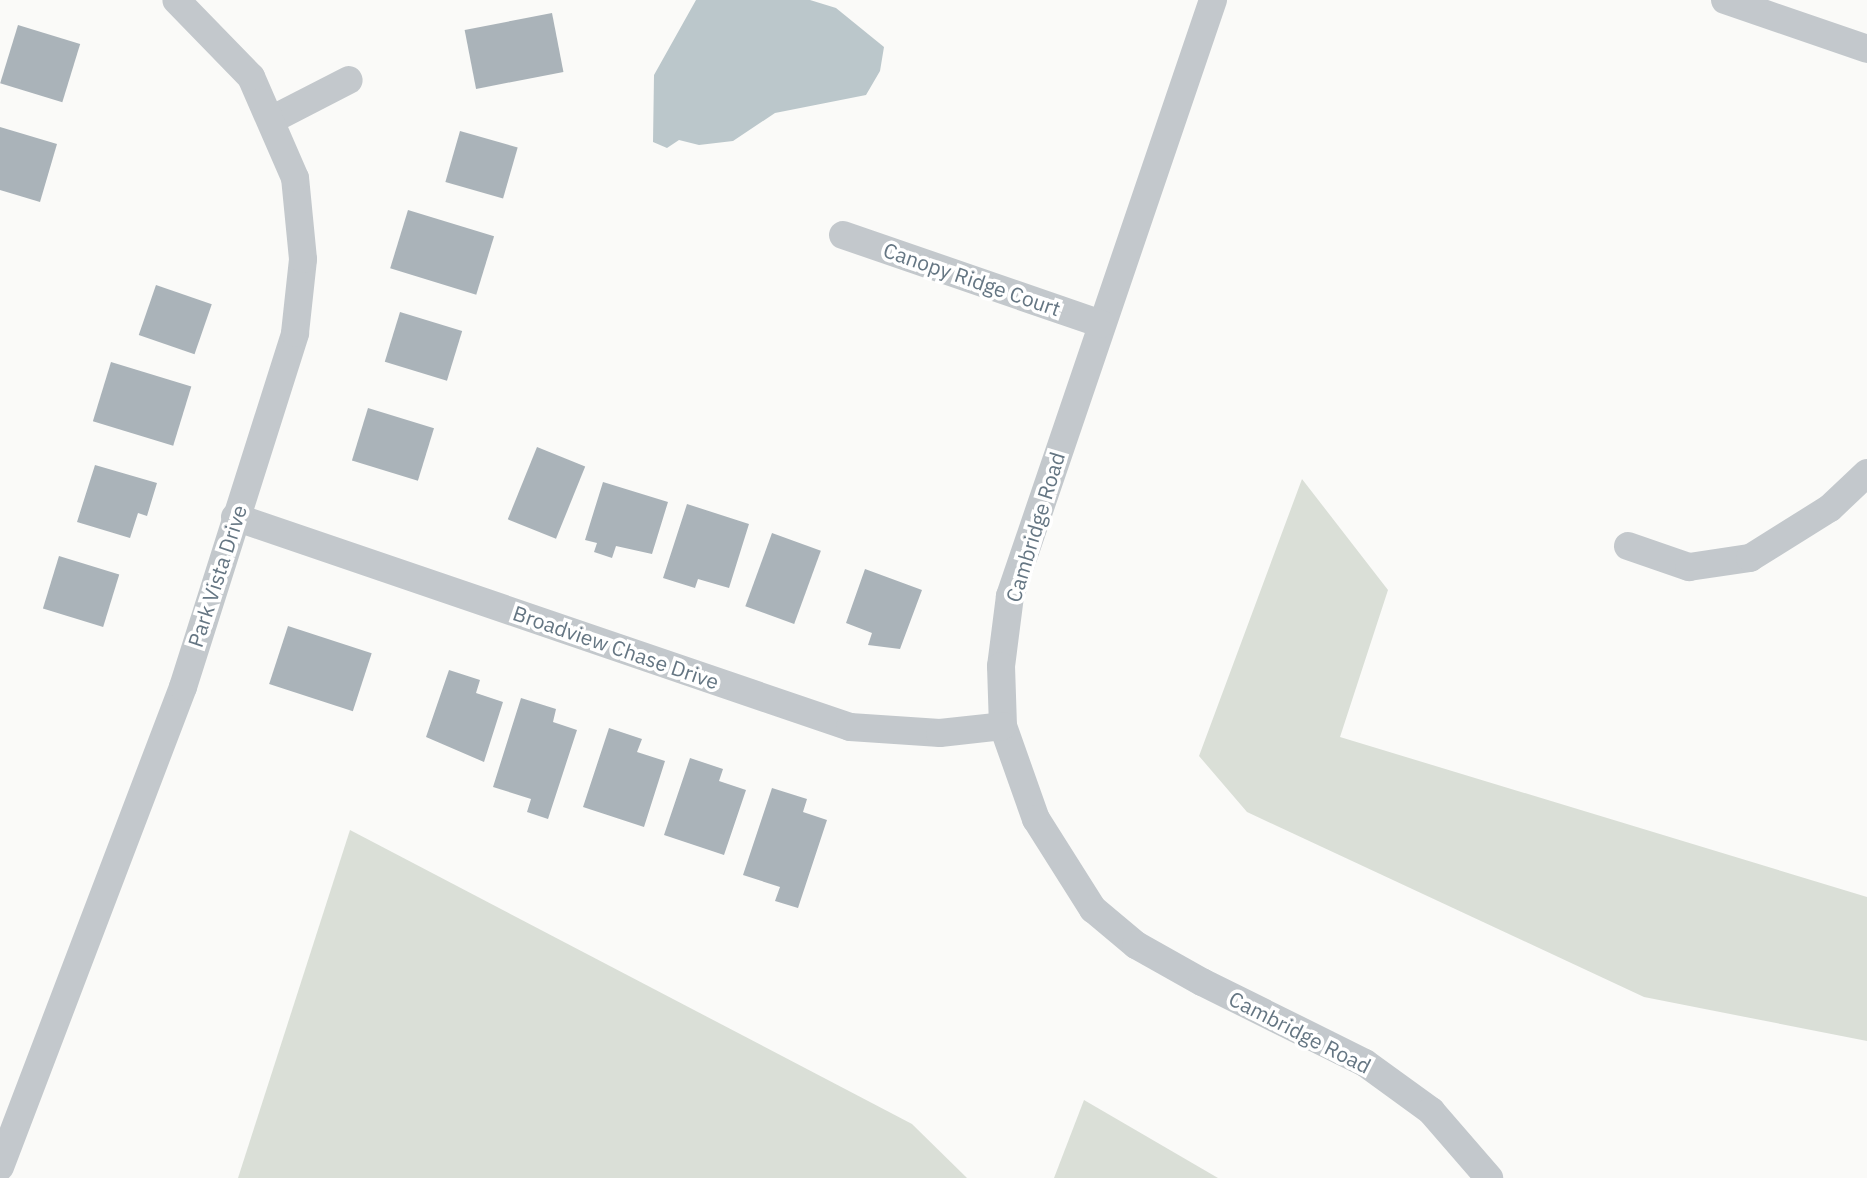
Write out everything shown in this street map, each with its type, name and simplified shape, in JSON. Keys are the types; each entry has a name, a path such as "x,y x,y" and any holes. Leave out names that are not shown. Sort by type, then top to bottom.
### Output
{"street":[{"name":"Park Vista Drive","path":"0,1167 183,687 295,333 301,290 299,204 274,119 251,77 176,0"},
{"name":"Cambridge Road","path":"1213,0 1010,596 1001,666 1003,726 1035,820 1093,909 1136,945 1202,982 1365,1063 1431,1111 1489,1178"},
{"path":"1725,0 1867,49"},
{"path":"274,119 349,80"},
{"name":"Canopy Ridge Court","path":"843,235 1101,324"},
{"path":"1628,546 1689,567 1750,558 1830,508 1867,472"},
{"name":"Broadview Chase Drive","path":"235,517 850,727 927,733 1003,726"}],"shaded area":[{"path":"696,0 810,0 836,8 884,47 880,71 866,95 775,113 733,141 699,145 679,140 667,148 653,142 654,75"},
{"path":"1302,479 1388,590 1340,737 1867,897 1867,1041 1644,997 1247,812 1199,756"},
{"path":"350,830 912,1124 967,1178 238,1178"},
{"path":"1084,1100 1218,1178 1054,1178"}],"building":[{"path":"552,13 563,72 476,89 465,30"},
{"path":"18,25 80,44 62,102 0,83"},
{"path":"0,127 57,144 40,202 0,190"},
{"path":"460,131 518,148 503,198 445,182"},
{"path":"408,210 494,236 476,295 390,268"},
{"path":"156,285 212,304 195,354 139,335"},
{"path":"400,312 462,331 447,381 385,362"},
{"path":"111,362 191,387 173,446 93,421"},
{"path":"368,408 434,428 418,481 352,461"},
{"path":"537,447 585,466 556,539 508,519"},
{"path":"95,465 157,483 147,516 138,513 130,538 77,522"},
{"path":"603,482 668,502 652,554 616,546 612,558 594,552 597,543 585,540"},
{"path":"687,504 749,524 729,588 698,579 695,588 663,578"},
{"path":"772,533 821,551 794,624 745,606"},
{"path":"59,556 119,574 103,627 43,609"},
{"path":"865,569 922,590 900,649 868,645 872,633 846,623"},
{"path":"288,626 372,653 353,711 269,684"},
{"path":"449,670 480,680 476,693 503,702 484,762 426,737"},
{"path":"521,698 556,709 553,722 577,730 548,819 527,812 531,799 493,787"},
{"path":"609,728 642,739 637,752 665,761 644,827 583,807"},
{"path":"690,758 723,769 719,781 746,790 724,855 664,835"},
{"path":"772,788 807,799 803,812 827,820 798,908 775,901 780,887 743,875"}]}
